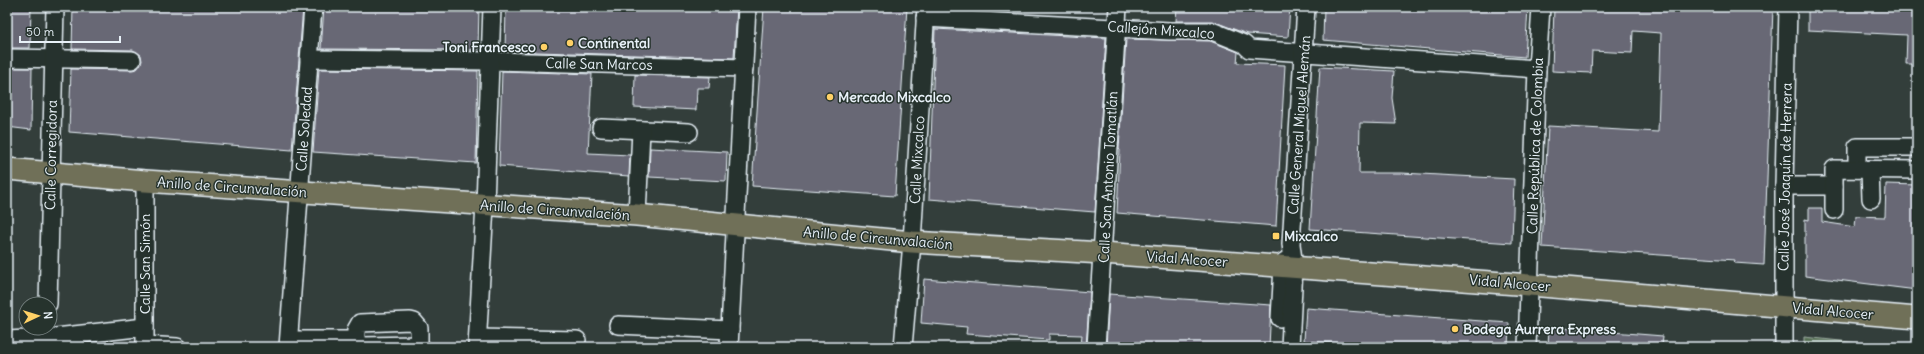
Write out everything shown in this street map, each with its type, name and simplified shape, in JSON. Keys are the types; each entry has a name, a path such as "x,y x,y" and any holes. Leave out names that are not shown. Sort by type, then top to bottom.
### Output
{"main road":[{"name":"Anillo de Circunvalación","path":"7,169 146,181 485,206 637,215 912,242 1103,253"},
{"name":"Vidal Alcocer","path":"1103,253 1530,285 1917,318"}],"street":[{"name":"Calle Corregidora","path":"48,296 55,7"},
{"name":"Calle Soledad","path":"289,344 313,7"},
{"path":"492,7 485,206 478,342 577,340"},
{"path":"729,347 747,7"},
{"name":"Calle San Antonio Tomatlán","path":"1096,347 1118,7"},
{"name":"Calle General Miguel Alemán","path":"1289,266 1306,7"},
{"name":"Calle República de Colombia","path":"1527,347 1537,69 1541,7"},
{"name":"Calle José Joaquín de Herrera","path":"1784,347 1784,186 1788,7"},
{"name":"Callejón Mixcalco","path":"925,12 1170,31 1212,31 1244,44 1249,49 1537,69"},
{"name":"Calle Mixcalco","path":"903,347 912,242 925,12"},
{"path":"7,58 132,60"},
{"name":"Calle San Marcos","path":"309,59 491,61 744,68"},
{"path":"601,128 688,132"},
{"path":"637,215 641,130"},
{"path":"1871,199 1857,147 1917,147"},
{"path":"1834,210 1834,169 1917,170"},
{"name":"Calle San Simón","path":"145,346 146,181"},
{"path":"1784,186 1834,186"},
{"path":"1279,347 1289,266"},
{"path":"1289,266 1290,347"},
{"path":"618,325 730,330"},
{"path":"7,340 48,338 145,327"},
{"path":"289,344 356,340"},
{"path":"145,346 177,347"}],"green space":[{"path":"1804,337 1895,347 1804,347"}],"building":[{"path":"7,7 31,7 30,48 7,48"},
{"path":"73,7 303,7 292,150 69,132 71,69 132,70 137,69 142,61 141,55 133,50 72,49"},
{"path":"324,7 479,7 478,50 321,49"},
{"path":"506,7 737,7 734,58 505,51"},
{"name":"Mercado Mixcalco","path":"764,7 907,7 895,196 752,186"},
{"path":"937,7 987,7 987,11 937,9"},
{"path":"1177,7 1290,7 1288,37 1247,34 1212,21 1176,21"},
{"path":"1324,7 1528,7 1525,57 1323,40"},
{"path":"1554,7 1773,7 1764,265 1734,263 1735,260 1542,247 1548,126 1658,132 1661,33 1633,31 1632,53 1592,51 1591,73 1552,71"},
{"path":"1808,7 1917,7 1917,64 1906,64 1907,35 1808,30"},
{"path":"935,29 1106,38 1095,212 929,199"},
{"path":"1126,39 1210,41 1238,52 1237,63 1285,65 1276,226 1117,213 1119,149"},
{"path":"1320,67 1394,71 1392,98 1396,124 1360,123 1359,173 1402,173 1514,179 1512,243 1310,229"},
{"path":"7,68 32,68 31,130 7,127"},
{"path":"319,69 478,71 476,163 313,152"},
{"path":"502,71 592,74 588,153 630,155 629,176 499,166"},
{"path":"635,75 710,77 709,88 697,88 696,110 634,107"},
{"path":"650,148 727,152 726,181 649,177"},
{"path":"1886,184 1917,185 1917,290 1805,276 1805,219 1809,220 1809,208 1822,208 1822,222 1855,227 1856,216 1885,217"},
{"path":"924,279 1090,292 1086,347 1081,346 1082,335 1049,334 1049,340 966,334 967,327 921,323"},
{"path":"1109,294 1271,305 1269,347 1106,347"},
{"path":"1306,308 1509,323 1508,347 1366,347 1366,345 1304,341"},
{"path":"1549,327 1663,336 1662,347 1548,347"}],"place":[{"name":"Continental","path":"570,43"},
{"name":"Toni Francesco","path":"544,47"},
{"name":"Mercado Mixcalco","path":"830,97"},
{"name":"Mixcalco","path":"1276,236"},
{"name":"Bodega Aurrera Express","path":"1455,329"}]}
